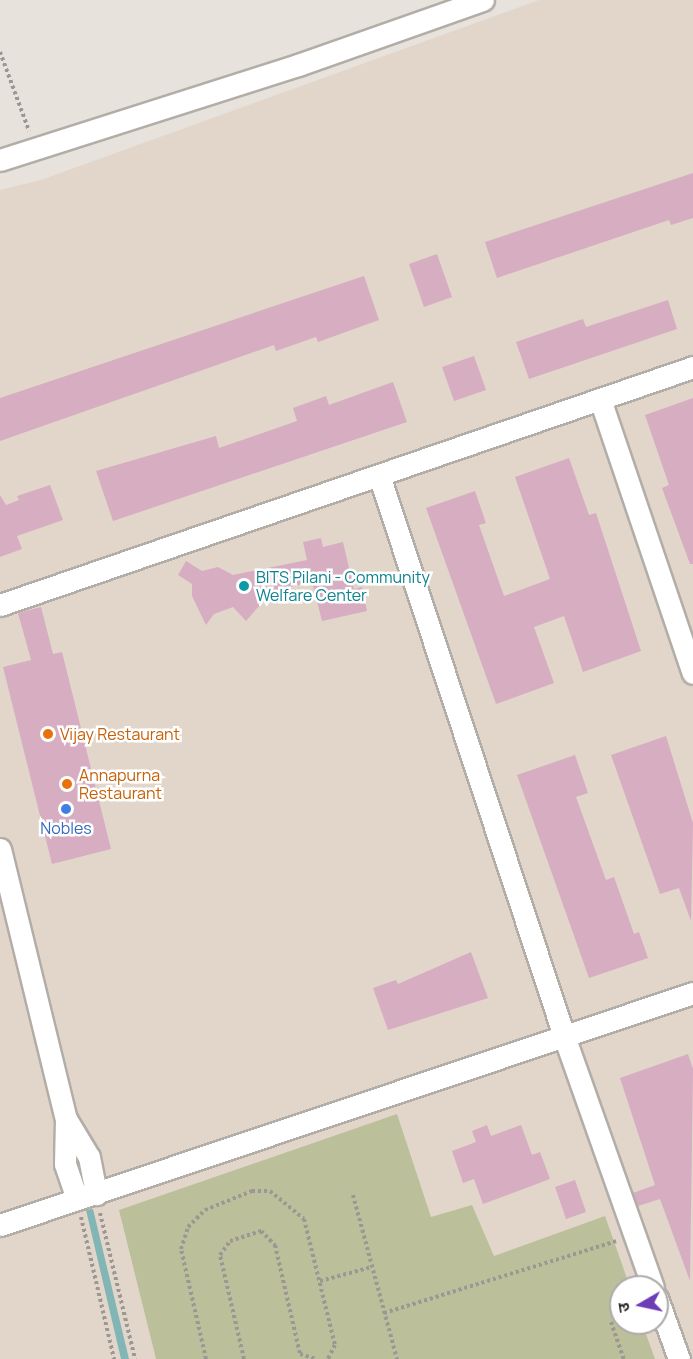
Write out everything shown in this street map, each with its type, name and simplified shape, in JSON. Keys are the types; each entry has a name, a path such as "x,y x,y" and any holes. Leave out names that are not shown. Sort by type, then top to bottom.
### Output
{"street":[{"path":"0,160 298,65 483,0"},
{"path":"0,605 693,367"},
{"path":"600,399 693,673"},
{"path":"379,475 564,1036 649,1275"},
{"path":"0,849 66,1119 65,1164 86,1197"},
{"path":"0,1225 693,993"},
{"path":"669,1331 679,1359"}],"path":[{"path":"0,52 36,149"},
{"path":"206,1359 181,1249 188,1227 205,1210 252,1191 270,1191 304,1219 335,1345 328,1359"},
{"path":"353,1195 396,1359"},
{"path":"86,1197 114,1359"},
{"path":"86,1197 135,1359"},
{"path":"244,1359 220,1255 230,1241 261,1231 275,1245 300,1354 315,1359"},
{"path":"384,1313 635,1235"},
{"path":"320,1281 372,1267"},
{"path":"616,1335 624,1359"}],"shaded area":[{"path":"539,0 693,0 693,1359 0,1359 0,190 41,180"}],"green space":[{"path":"397,1114 431,1217 472,1205 494,1256 605,1216 626,1275 609,1275 609,1335 646,1335 655,1359 156,1359 119,1210"}],"water":[{"path":"93,1209 129,1359 121,1359 86,1210"}],"building":[{"path":"693,173 693,218 671,225 669,220 497,278 485,242"},
{"path":"437,254 452,297 424,307 409,264"},
{"path":"364,276 379,320 318,342 316,337 276,351 274,345 0,441 0,398"},
{"path":"668,300 677,329 529,379 516,342 583,319 586,327"},
{"path":"474,356 486,390 454,401 442,367"},
{"path":"393,382 407,422 113,521 96,471 216,436 219,448 297,421 293,408 326,396 329,405"},
{"path":"693,398 693,564 690,564 662,488 669,485 645,415"},
{"path":"569,458 589,515 596,513 641,651 583,672 564,616 534,627 554,683 496,704 426,508 475,491 486,523 479,525 504,596 550,579 515,477"},
{"path":"50,485 63,520 17,536 22,549 0,557 0,495 6,505 19,500 17,496"},
{"name":"BITS Pilani - Community Welfare Center","path":"321,538 323,547 343,542 354,589 362,587 367,611 322,621 312,582 261,593 259,606 246,621 233,607 214,614 206,625 192,596 192,584 178,575 186,561 202,571 218,567 233,575 307,560 303,542"},
{"path":"41,607 53,654 62,652 111,849 52,864 3,667 31,660 18,613"},
{"path":"666,736 693,823 691,921 679,888 660,894 611,755"},
{"path":"575,755 588,793 576,797 606,880 614,877 634,934 639,932 648,958 589,978 517,775"},
{"path":"471,952 488,998 388,1030 373,988 396,980 398,984"},
{"path":"688,1054 693,1069 690,1281 660,1199 638,1206 633,1193 655,1185 620,1078"},
{"path":"487,1125 491,1136 521,1125 532,1155 540,1152 550,1179 483,1204 474,1179 463,1183 452,1151 476,1142 472,1131"},
{"path":"575,1180 586,1212 566,1219 555,1187"}],"place":[{"name":"BITS Pilani - Community Welfare Center","path":"244,586"},
{"name":"Vijay Restaurant","path":"48,734"},
{"name":"Annapurna Restaurant","path":"67,784"},
{"name":"Nobles","path":"66,809"}]}
